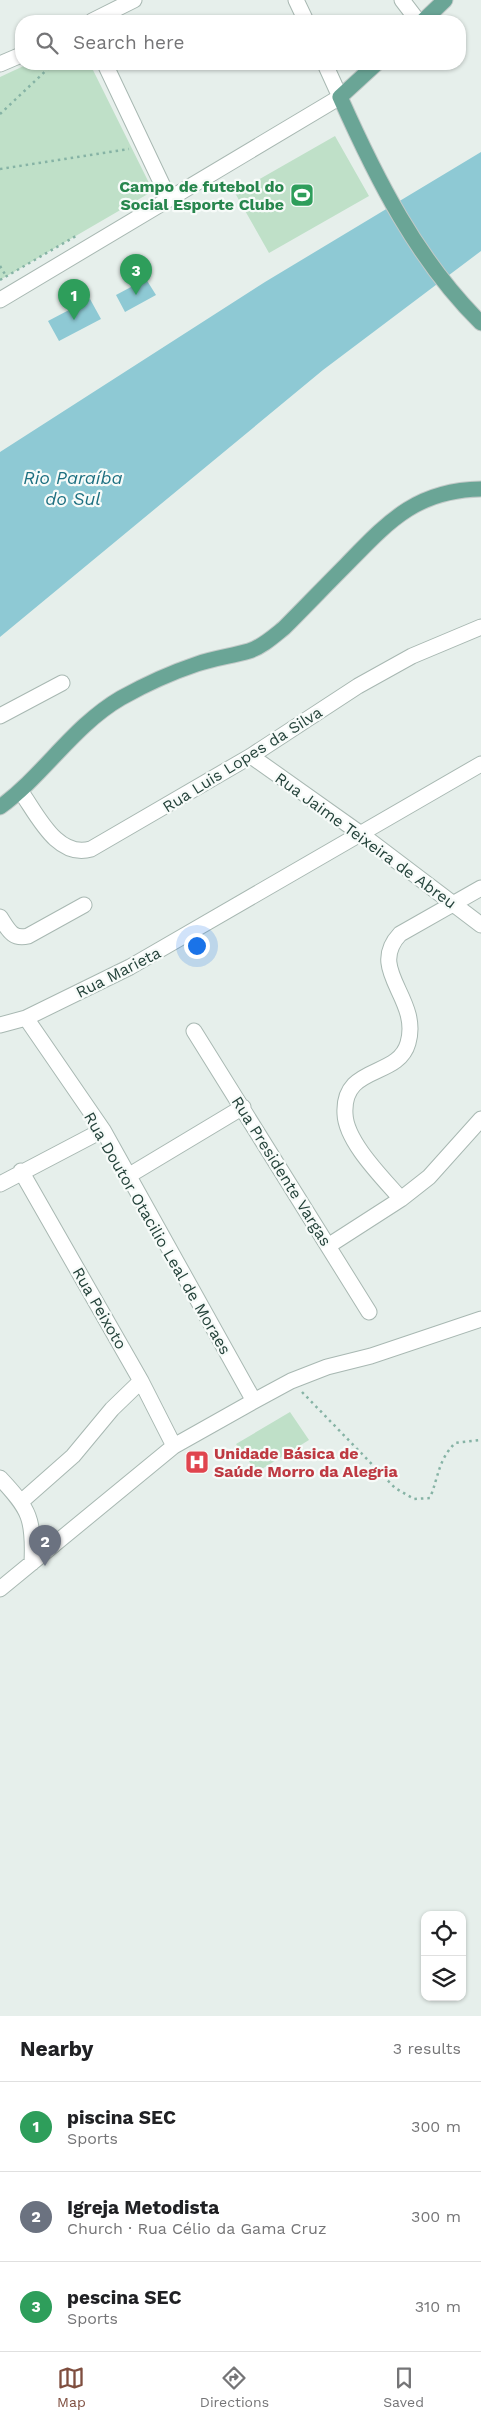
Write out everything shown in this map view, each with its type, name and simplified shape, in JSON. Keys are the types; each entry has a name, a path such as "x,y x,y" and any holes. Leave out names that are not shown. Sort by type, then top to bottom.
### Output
{"main road":[{"path":"429,15 445,0"},
{"path":"369,70 340,97 351,122 398,215 415,243 461,304 481,322"},
{"path":"0,807 22,792 86,723 119,700 154,680 198,664 250,650 269,640 284,628 392,519 445,493 481,489"}],"street":[{"path":"104,15 134,0"},
{"path":"296,0 303,15"},
{"path":"402,0 413,15"},
{"path":"0,64 15,57"},
{"path":"108,70 169,198"},
{"path":"0,300 340,97 328,70"},
{"name":"Rua Luis Lopes da Silva","path":"22,792 54,838 72,849 85,851 97,847 251,756 358,686 412,656 481,627"},
{"path":"0,716 62,683"},
{"name":"Rua Jaime Teixeira de Abreu","path":"251,756 361,834 481,924"},
{"name":"Rua Marieta","path":"0,1026 26,1018 130,967 481,764"},
{"path":"401,1199 360,1150 345,1116 345,1100 352,1087 362,1076 392,1064 404,1055 409,1042 411,1029 409,1014 389,969 387,955 391,943 400,934 481,888"},
{"path":"0,917 14,936 18,938 28,936 84,905"},
{"name":"Rua Doutor Otacilio Leal de Moraes","path":"26,1018 102,1130 254,1401"},
{"name":"Rua Presidente Vargas","path":"194,1031 369,1312"},
{"path":"128,1176 243,1107"},
{"path":"328,1246 401,1199 429,1177 481,1119"},
{"path":"0,1184 102,1130"},
{"name":"Rua Peixoto","path":"22,1171 141,1381 174,1446"},
{"path":"0,1589 174,1446 254,1401 291,1381 481,1319"},
{"path":"22,1501 73,1456 112,1409 141,1381"},
{"path":"0,1478 22,1501 31,1524 32,1563"}],"path":[{"path":"0,114 47,70"},
{"path":"0,169 132,148 128,140"},
{"path":"0,280 84,231"},
{"path":"0,266 6,276"},
{"path":"291,1381 396,1488 414,1499 430,1498 437,1481 442,1456 455,1443 481,1440"}],"green space":[{"path":"15,70 93,70 153,191 0,280 0,77"},
{"name":"Campo de futebol do Social Esporte Clube","path":"335,136 369,196 269,253 235,193"},
{"path":"290,1412 309,1440 257,1472 236,1444"}],"water":[{"name":"Rio Paraíba do Sul","path":"481,152 481,251 323,370 0,637 0,452 265,282"},
{"path":"146,279 156,295 125,312 116,295"},
{"path":"90,299 101,319 59,341 48,321"}],"place":[{"name":"Campo de futebol do Social Esporte Clube","path":"302,195"},
{"name":"pescina SEC","path":"136,295"},
{"name":"piscina SEC","path":"74,320"},
{"name":"Unidade Básica de Saúde Morro da Alegria","path":"197,1462"},
{"name":"Igreja Metodista","path":"45,1566"}]}
